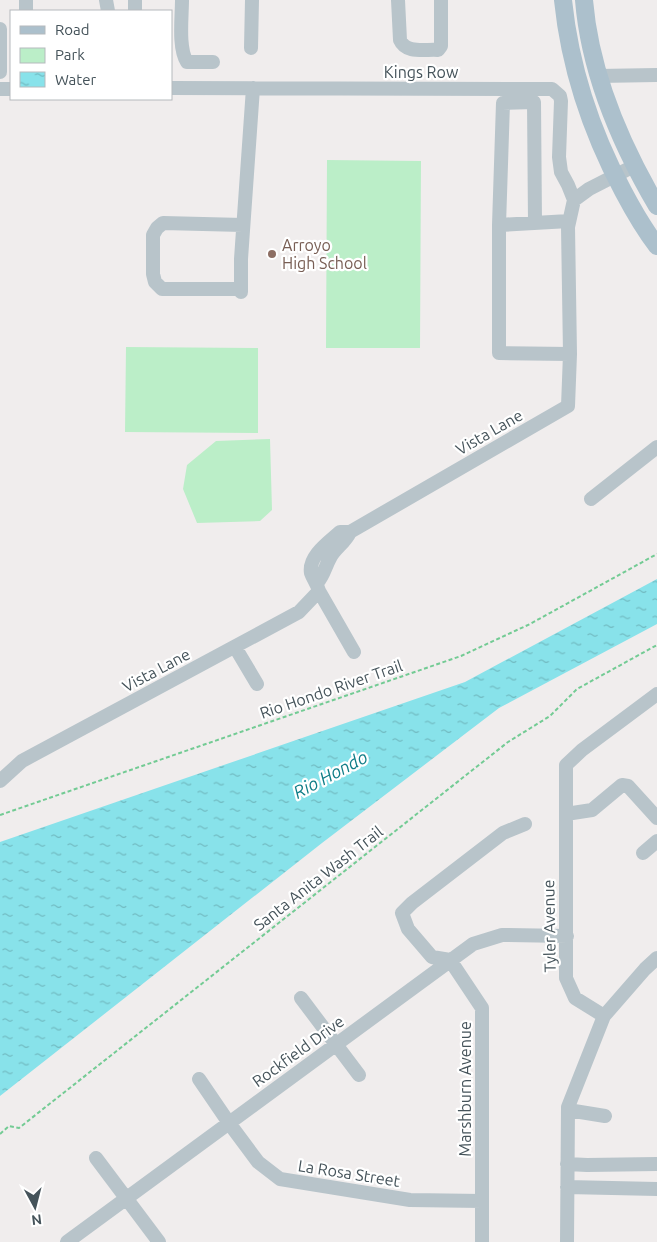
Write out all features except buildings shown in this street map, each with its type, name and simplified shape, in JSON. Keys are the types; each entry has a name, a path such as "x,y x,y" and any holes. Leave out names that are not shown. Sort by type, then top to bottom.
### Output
{"main road":[{"path":"563,0 569,50 596,138 635,214 657,246"},
{"path":"584,0 590,45 598,76 617,131 657,206"}],"street":[{"path":"182,0 182,51 185,59 187,62 213,62"},
{"path":"251,48 252,0"},
{"path":"398,0 400,40 402,44 407,49 438,50 441,46 441,0"},
{"path":"0,29 0,72"},
{"path":"598,76 657,75"},
{"name":"Kings Row","path":"172,88 253,88 501,96 533,96 552,89 560,96 561,101 559,157 561,172 574,200"},
{"path":"244,225 163,224 157,228 153,235 153,274 155,282 162,289 241,290 253,88"},
{"path":"501,96 500,353 570,354 568,227 574,200 589,189 634,166"},
{"path":"533,96 535,223"},
{"path":"499,225 570,221"},
{"name":"Vista Lane","path":"0,781 22,761 299,612 318,587 311,574 315,557 340,532 350,532 568,406 570,354"},
{"path":"591,498 657,446"},
{"path":"318,587 354,652"},
{"path":"235,647 257,684"},
{"name":"Tyler Avenue","path":"604,1016 575,998 566,978 566,765 582,750 657,694"},
{"path":"566,814 592,810 622,786 628,786 657,818"},
{"path":"450,960 432,957 408,929 402,914 412,903 503,833 525,824"},
{"path":"643,853 657,841"},
{"name":"Rockfield Drive","path":"67,1242 473,944 496,936 566,936"},
{"path":"567,1242 568,1110 604,1016 657,958"},
{"name":"Marshburn Avenue","path":"450,960 482,1008 482,1242"},
{"path":"301,998 359,1075"},
{"name":"La Rosa Street","path":"199,1079 258,1162 280,1180 410,1200 482,1200"},
{"path":"568,1110 605,1116"},
{"path":"96,1158 159,1242"},
{"path":"567,1164 657,1164"},
{"path":"567,1187 657,1188"}],"path":[{"name":"Rio Hondo River Trail","path":"0,816 461,656 530,624 657,554"},
{"name":"Santa Anita Wash Trail","path":"0,1134 9,1126 19,1128 508,742 550,716 573,692 657,645"}],"green space":[{"path":"327,160 421,161 420,348 326,348"},
{"path":"126,347 258,348 258,433 125,432"},
{"path":"270,439 272,510 260,521 197,523 183,489 187,465 216,441"}],"water":[{"name":"Rio Hondo","path":"657,579 657,624 499,708 322,843 0,1096 0,842 465,682"}],"place":[{"name":"Arroyo High School","path":"272,254"}]}
